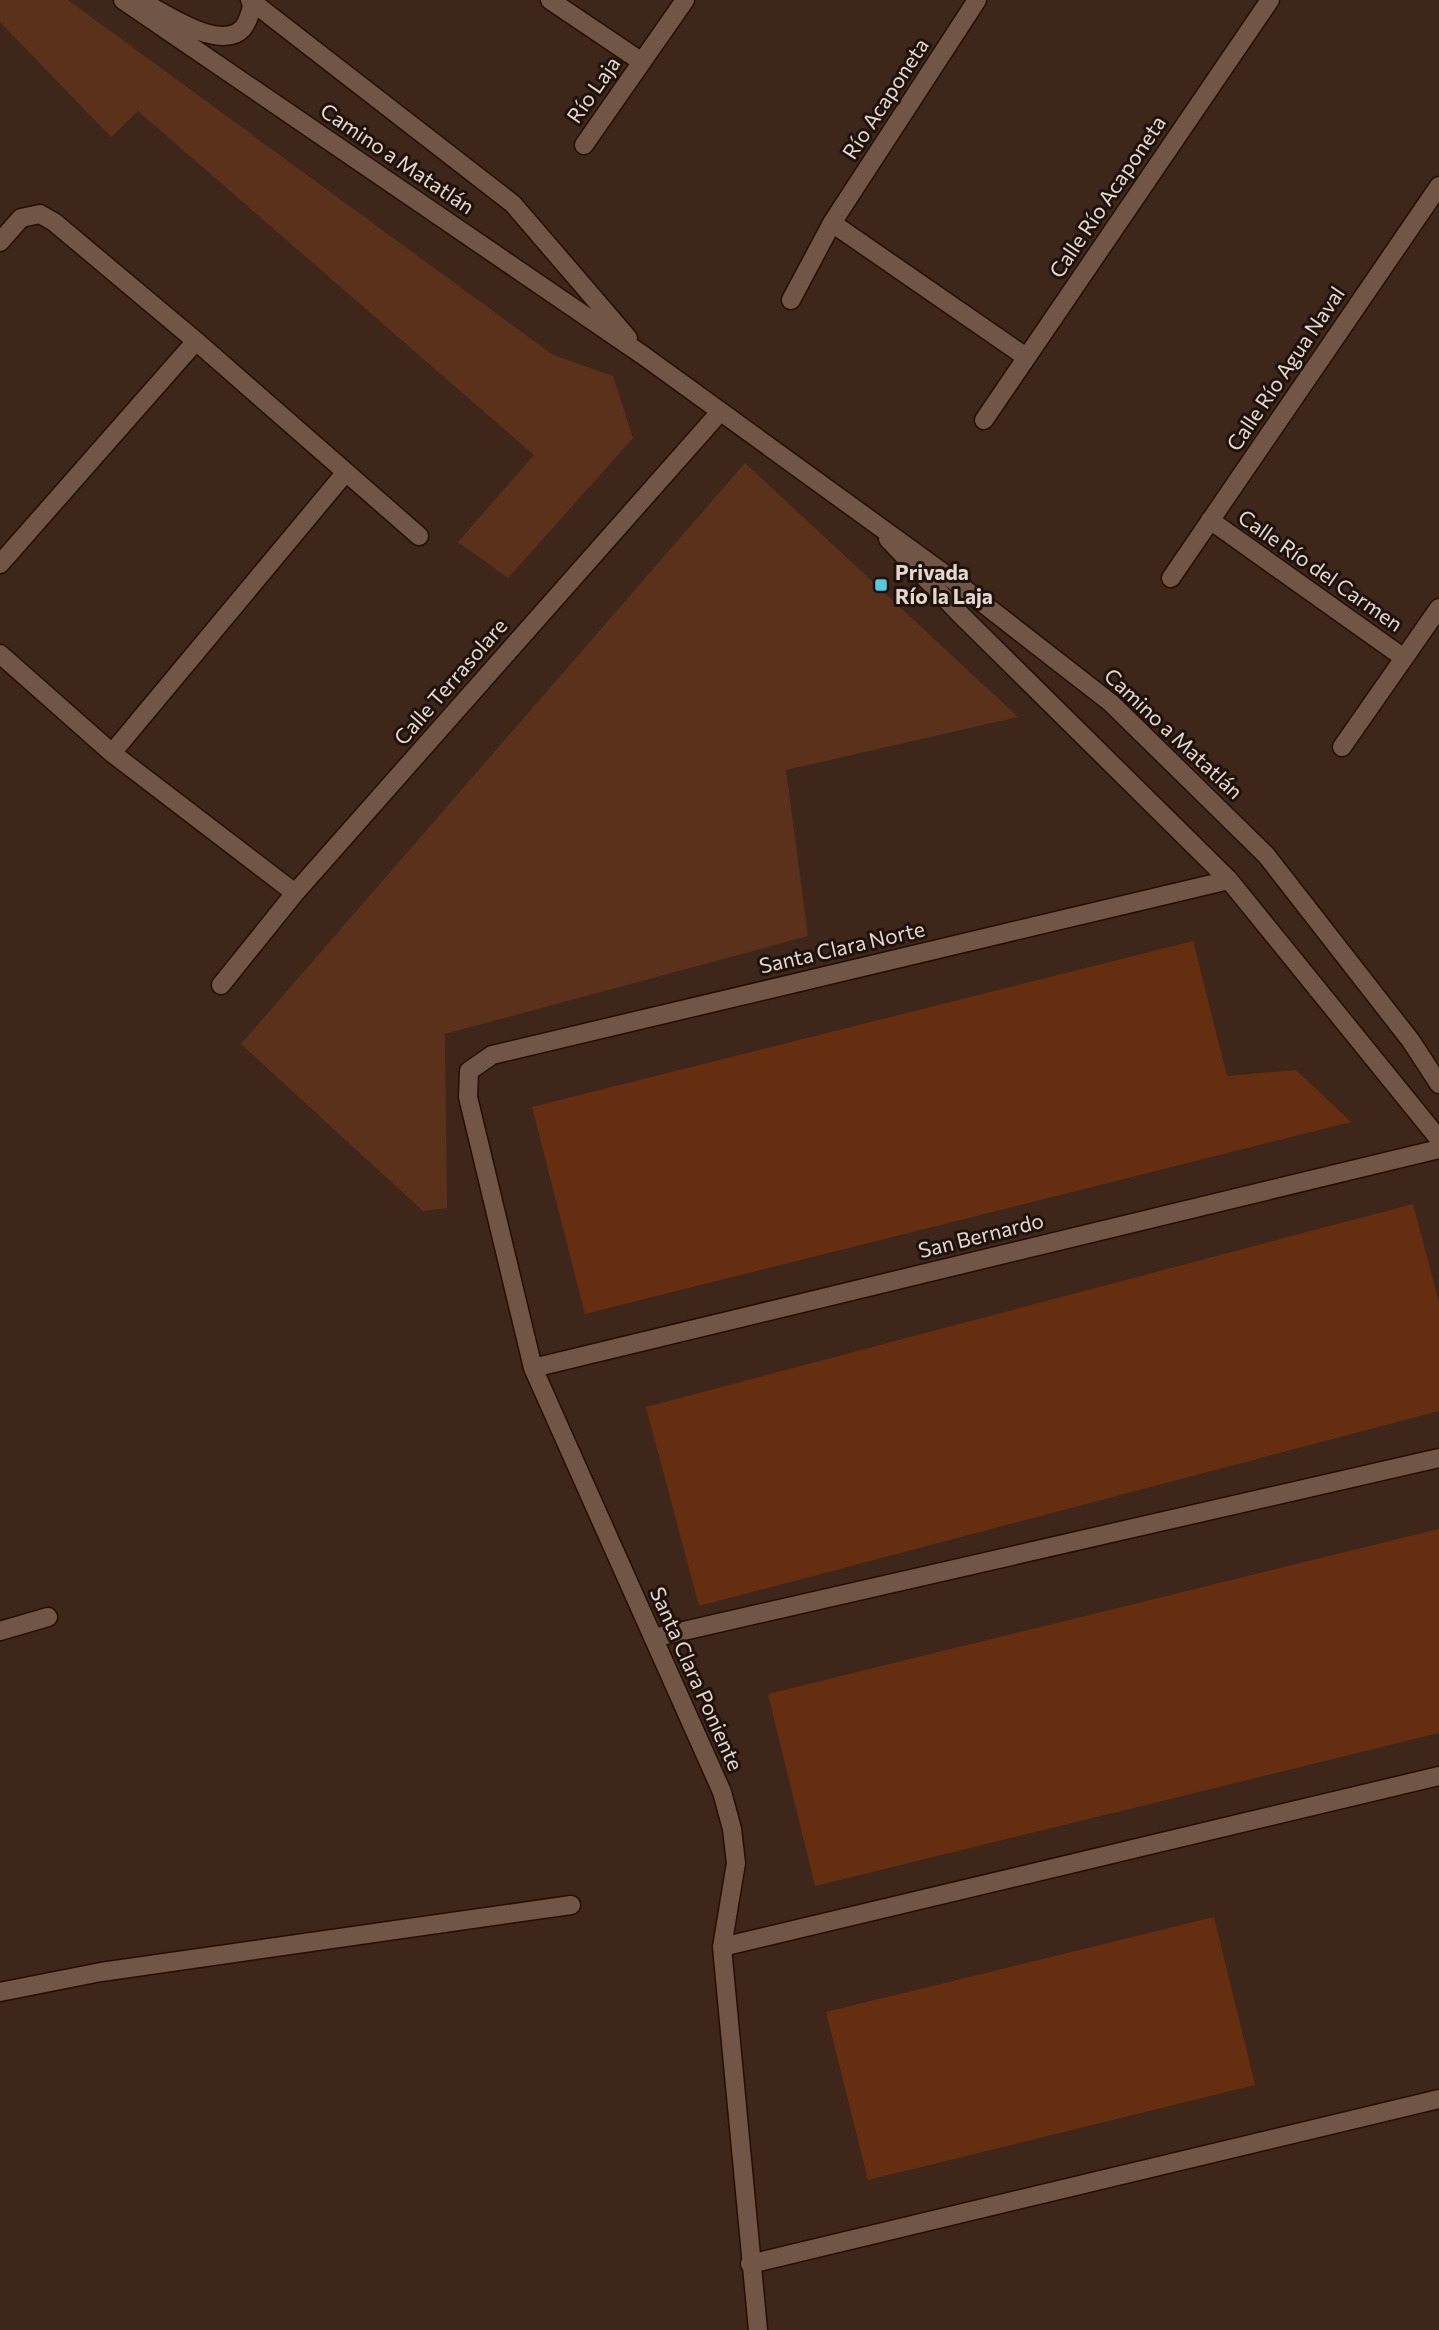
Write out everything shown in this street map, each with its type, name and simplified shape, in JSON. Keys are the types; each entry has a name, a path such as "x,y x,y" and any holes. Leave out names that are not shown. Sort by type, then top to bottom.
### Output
{"street":[{"name":"Camino a Matatlán","path":"123,0 644,356 953,580 1111,703 1266,856 1411,1041 1439,1084"},
{"path":"139,0 189,26 220,37 231,36 243,29 252,1"},
{"name":"Río Laja","path":"550,0 642,62"},
{"name":"Río Laja","path":"584,145 685,0"},
{"name":"Río Acaponeta","path":"791,300 832,222 977,0"},
{"name":"Calle Río Acaponeta","path":"984,420 1270,0"},
{"name":"Camino a Matatlán","path":"252,1 513,204 644,356"},
{"name":"Calle Río Agua Naval","path":"1171,578 1437,194"},
{"path":"0,242 21,218 40,214 54,222 196,341 419,536"},
{"path":"832,222 1026,357"},
{"path":"0,564 196,341"},
{"name":"Calle Terrasolare","path":"221,985 295,893 720,412"},
{"path":"112,753 346,472"},
{"name":"Calle Río del Carmen","path":"1210,520 1404,658"},
{"path":"871,521 960,614 1229,880 1439,1139"},
{"path":"1342,747 1439,608"},
{"path":"0,654 112,753 295,893"},
{"name":"Santa Clara Norte","path":"469,1071 492,1055 1229,880"},
{"name":"Santa Clara Poniente","path":"469,1071 468,1097 534,1368 722,1792 732,1829 736,1863 722,1947 758,2330"},
{"name":"San Bernardo","path":"534,1368 1439,1149"},
{"path":"653,1638 1439,1458"},
{"path":"0,1631 48,1617"},
{"path":"722,1947 1439,1776"},
{"path":"0,1992 101,1972 571,1905"},
{"path":"750,2264 1439,2099"}],"shaded area":[{"path":"0,0 68,0 553,355 613,376 633,438 508,578 458,542 534,455 138,111 111,137 0,22"},
{"path":"745,463 1018,717 786,770 808,936 445,1034 447,1208 423,1211 241,1044"}],"building":[{"path":"1193,941 1227,1076 1296,1070 1351,1122 585,1314 532,1107"},
{"path":"1413,1204 1439,1302 1439,1411 699,1606 646,1407"},
{"path":"1439,1529 1439,1733 815,1886 768,1694"},
{"path":"1214,1917 1255,2085 868,2180 826,2012"}],"place":[{"name":"Privada Río la Laja","path":"881,585"}]}
